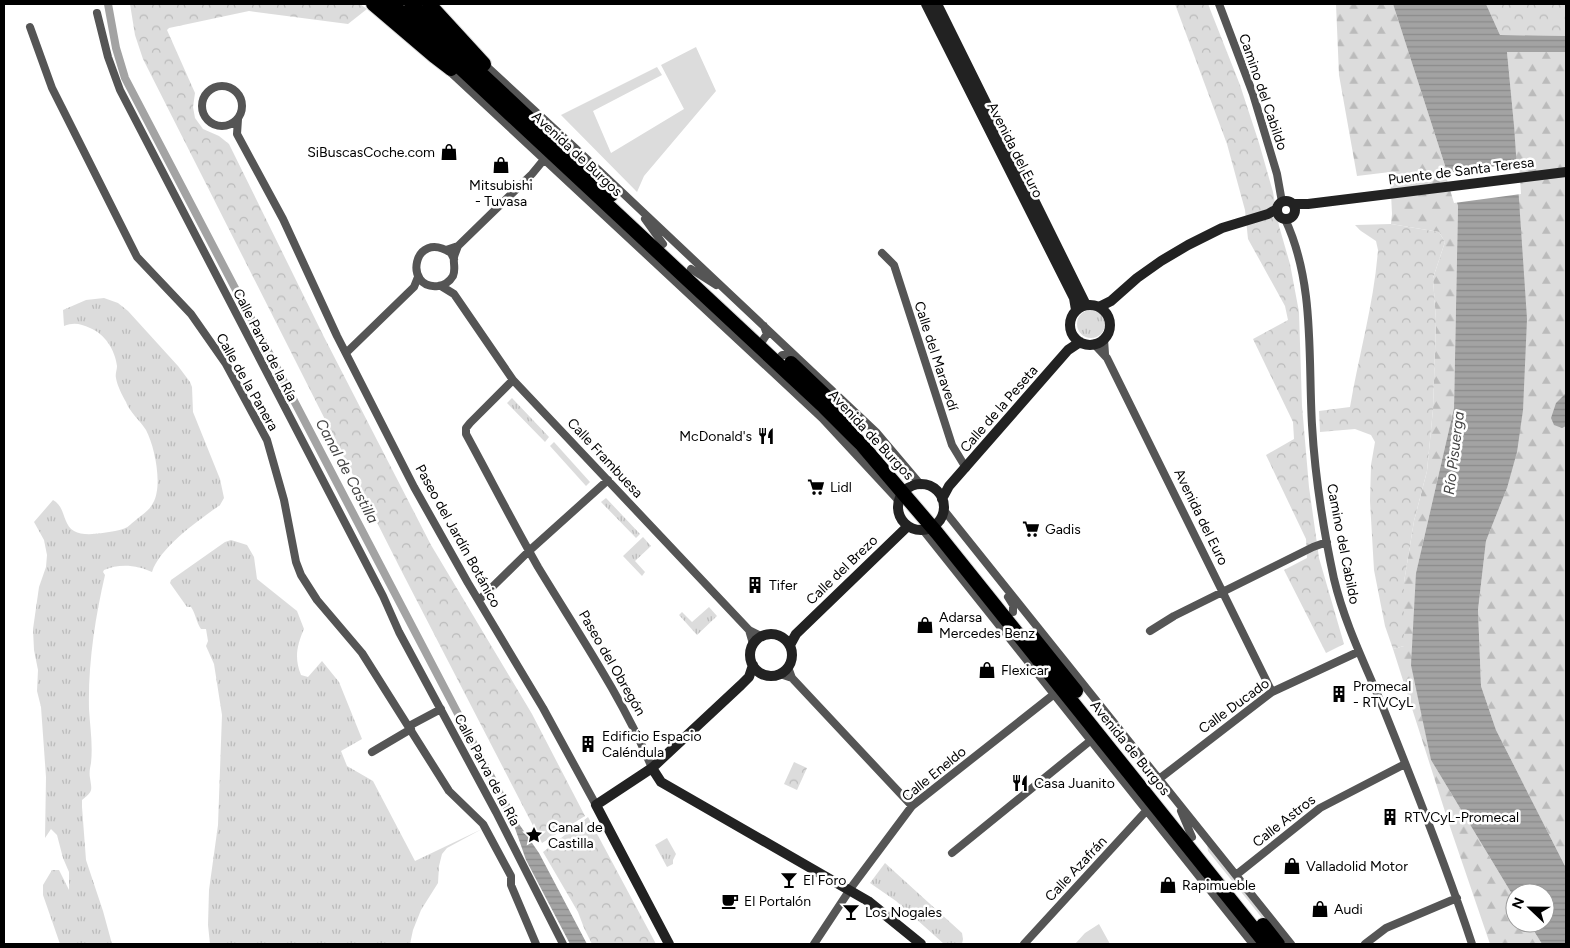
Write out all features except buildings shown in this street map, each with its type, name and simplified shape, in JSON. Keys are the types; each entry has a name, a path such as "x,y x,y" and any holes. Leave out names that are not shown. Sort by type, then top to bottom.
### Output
{"highway":[{"path":"373,4 434,56 492,98"},
{"name":"Avenida de Burgos","path":"392,4 609,206 762,336"},
{"name":"Avenida de Burgos","path":"410,4 509,99 550,152 663,244 762,336 779,358 824,407 936,517 1012,612 1047,662 1059,686 1266,944"},
{"path":"429,4 484,64 509,99"},
{"name":"Avenida de Burgos","path":"779,358 838,407 869,440 909,491"},
{"name":"Avenida de Burgos","path":"936,517 1047,662"},
{"name":"Avenida de Burgos","path":"1059,686 1192,837 1278,944"}],"street":[{"name":"Avenida del Euro","path":"926,4 1074,298 1076,310"},
{"name":"Avenida del Euro","path":"937,4 1086,305"},
{"name":"Camino del Cabildo","path":"1219,4 1254,94 1293,236 1306,295 1314,449 1320,506 1344,615 1405,764 1457,898 1472,944"},
{"name":"Calle Parva de la Ría","path":"97,13 108,57 120,90 562,944"},
{"name":"Calle de la Panera","path":"30,27 52,88 137,257 191,314 226,364 267,440 284,500 296,562 301,574 317,600 362,653 449,791 483,824 511,876 511,885 536,944"},
{"name":"Avenida de Burgos","path":"434,56 550,152 630,240 822,418 844,442 909,491"},
{"name":"Avenida de Burgos","path":"484,64 732,296 762,336 799,360 877,433 909,491"},
{"path":"237,134 238,119 243,108 240,95 229,87 215,87 205,96 202,109 208,120 213,124 225,126 238,119"},
{"name":"Paseo del Jardín Botánico","path":"225,126 237,134 283,219 346,353 414,487 478,600 543,708 669,944"},
{"path":"446,250 458,246 532,174 561,140 574,147"},
{"name":"Puente de Santa Teresa","path":"1286,210 1308,204 1566,172"},
{"path":"609,206 630,240"},
{"path":"636,206 663,244"},
{"path":"1102,310 1137,278 1188,245 1222,228 1286,210"},
{"path":"454,259 451,253 439,247 432,247 421,253 416,265 421,280 435,287 441,286 452,278 455,272 454,259 458,246"},
{"name":"Calle del Maravedí","path":"882,253 894,265 952,445 966,468"},
{"path":"691,269 732,296"},
{"name":"Calle Frambuesa","path":"452,278 454,294"},
{"path":"346,353 421,280"},
{"name":"Calle Frambuesa","path":"441,286 454,294 514,380 749,630 761,636"},
{"path":"1086,305 1102,310 1109,320 1110,327 1104,339 1094,344 1077,340 1070,324 1071,317 1076,310 1086,305"},
{"path":"738,341 750,347 762,336"},
{"name":"Avenida del Euro","path":"1104,339 1105,354"},
{"name":"Calle de la Peseta","path":"936,517 949,486 1077,340"},
{"name":"Avenida del Euro","path":"1094,344 1105,354 1272,692"},
{"path":"777,377 774,368 779,358 789,355 799,360"},
{"name":"Paseo del Obregón","path":"514,380 470,423 466,428 466,434 529,551 596,658 660,782 850,890 886,915 921,944"},
{"path":"824,407 843,435 844,442"},
{"path":"838,407 864,421"},
{"path":"478,600 608,480"},
{"path":"935,490 936,517 908,526 900,516 898,509 909,491 927,486 935,490 949,486"},
{"name":"Avenida de Burgos","path":"936,517 993,571 1291,944"},
{"name":"Avenida de Burgos","path":"936,517 995,621 1059,686 1060,703 1253,944"},
{"name":"Calle del Brezo","path":"787,641 908,526"},
{"path":"1150,631 1174,616 1223,591 1327,542"},
{"path":"993,571 1013,604 1012,612"},
{"path":"995,621 1032,661 1047,662 1054,653 1047,638"},
{"name":"Calle Frambuesa","path":"749,630 753,644"},
{"path":"748,677 762,674 770,676 784,670 792,655 787,641 771,633 761,636 753,644 750,652 753,665 762,674"},
{"name":"Calle Ducado","path":"1159,779 1272,692 1358,652"},
{"path":"596,805 652,768 748,677 753,665"},
{"path":"784,670 912,806"},
{"path":"1060,703 1057,691 1059,686 1072,678 1103,715 1114,723"},
{"name":"Calle Eneldo","path":"814,944 850,890 912,806 1059,686"},
{"name":"Calle Parva de la Ría","path":"410,728 441,709"},
{"path":"372,752 410,728"},
{"name":"Avenida de Burgos","path":"952,853 1088,737"},
{"path":"1088,737 1118,759"},
{"name":"Calle Astros","path":"1236,875 1320,808 1405,764"},
{"path":"1177,802 1192,837"},
{"name":"Calle Azafrán","path":"1024,944 1147,810"},
{"path":"511,876 525,870"},
{"path":"1212,877 1224,908"},
{"path":"1365,944 1386,928 1457,898"}],"green space":[{"path":"130,4 360,4 367,9 348,24 249,11 167,30 195,93 193,107 195,118 203,129 219,136 229,144 324,337 431,545 532,714 585,816 542,843 401,570 143,59 135,35"},
{"path":"1175,4 1208,4 1240,85 1259,143 1290,264 1299,312 1302,406 1309,487 1319,558 1344,644 1326,653 1284,570 1307,558 1306,539 1266,455 1294,439 1293,422 1253,339 1288,320 1285,306 1248,239 1245,210 1227,144"},
{"path":"1336,4 1393,4 1458,206 1454,408 1416,573 1431,760 1505,883 1505,933 1535,933 1542,944 1490,944 1393,649 1404,646 1404,582 1414,521 1427,471 1433,409 1436,321 1433,278 1445,242 1439,232 1391,224 1390,172 1357,176 1339,75"},
{"path":"1486,4 1566,4 1566,36 1500,35"},
{"path":"696,47 716,91 644,176 637,192 561,115 657,67 662,75 593,111 611,153 684,109 661,65"},
{"path":"1507,52 1566,52 1566,868 1496,730 1481,686 1478,610 1486,541 1507,488 1514,125"},
{"path":"1391,224 1439,232 1445,242 1433,278 1436,321 1433,409 1427,471 1414,521 1404,582 1404,646 1393,649 1385,626 1374,570 1370,501 1371,465 1375,442 1371,435 1355,429 1320,432 1319,411 1350,407 1370,309 1378,250 1376,241 1355,225"},
{"path":"104,298 118,303 128,311 190,382 193,412 220,479 224,498 220,505 191,526 171,544 156,563 152,572 135,566 116,566 103,572 105,575 95,624 90,675 91,788 90,793 82,800 82,807 86,860 112,944 60,944 43,895 43,885 52,870 59,870 69,890 69,872 57,835 51,829 45,838 46,777 33,629 39,587 46,567 47,555 44,540 34,522 53,500 60,507 70,528 78,533 88,534 120,530 128,527 150,508 156,496 158,477 155,456 146,430 130,410 119,387 116,376 117,366 112,349 105,338 84,325 71,324 64,326 63,310 86,300"},
{"path":"1091,310 1101,314 1105,324 1101,334 1091,338 1081,334 1077,324 1081,314"},
{"path":"512,398 549,437 545,442 507,403"},
{"path":"554,442 590,482 586,486 550,446"},
{"path":"606,498 640,534 636,538 601,502"},
{"path":"643,537 651,546 635,561 645,572 642,576 623,556"},
{"path":"231,540 247,545 254,557 257,579 297,611 304,629 297,652 301,675 308,677 322,661 339,682 362,739 341,751 347,766 373,781 415,861 482,829 447,848 442,854 438,883 421,910 410,944 210,944 208,925 209,890 218,825 222,715 214,664 206,646 208,641 206,629 201,629 191,607 187,607 170,583 171,580 225,542"},
{"path":"709,607 717,616 697,635 679,615 682,612 692,622"},
{"path":"794,762 807,768 797,790 784,784"},
{"path":"588,817 656,944 592,944 578,912 543,852"},
{"path":"667,838 676,854 673,864 667,867 655,845"},
{"path":"1207,843 1287,944 1283,944 1208,851"},
{"path":"885,863 962,933 962,944 944,944 896,901 870,883"},
{"path":"1099,924 1110,944 1075,944 1085,933"}],"water":[{"name":"Río Pisuerga","path":"1393,4 1486,4 1500,35 1566,36 1566,52 1507,52 1514,125 1527,319 1523,410 1517,452 1507,488 1486,541 1478,610 1481,686 1496,730 1566,868 1566,944 1542,944 1535,933 1555,933 1555,883 1505,883 1431,760 1411,665 1416,573 1454,408 1458,206"},
{"path":"1565,394 1566,426 1562,428 1554,425 1551,418 1556,403"},
{"path":"508,808 539,853 587,944 570,944 526,860"}],"pier":[{"path":"1519,163 1521,194 1454,203 1445,173"}],"waterway":[{"name":"Canal de Castilla","path":"108,4 116,48 125,78 512,817"}],"place":[{"name":"SiBuscasCoche.com","path":"449,152"},
{"name":"Mitsubishi - Tuvasa","path":"501,165"},
{"name":"McDonald's","path":"766,436"},
{"name":"Lidl","path":"816,487"},
{"name":"Gadis","path":"1031,529"},
{"name":"Tifer","path":"755,585"},
{"name":"Adarsa Mercedes Benz","path":"925,625"},
{"name":"Flexicar","path":"987,670"},
{"name":"Promecal - RTVCyL","path":"1339,694"},
{"name":"Edificio Espacio Caléndula","path":"588,744"},
{"name":"Casa Juanito","path":"1020,783"},
{"name":"RTVCyL-Promecal","path":"1390,817"},
{"name":"Canal de Castilla","path":"534,835"},
{"name":"Valladolid Motor","path":"1292,866"},
{"name":"El Foro","path":"789,880"},
{"name":"Rapimueble","path":"1168,885"},
{"name":"El Portalón","path":"730,901"},
{"name":"Audi","path":"1320,909"},
{"name":"Los Nogales","path":"851,912"}]}
